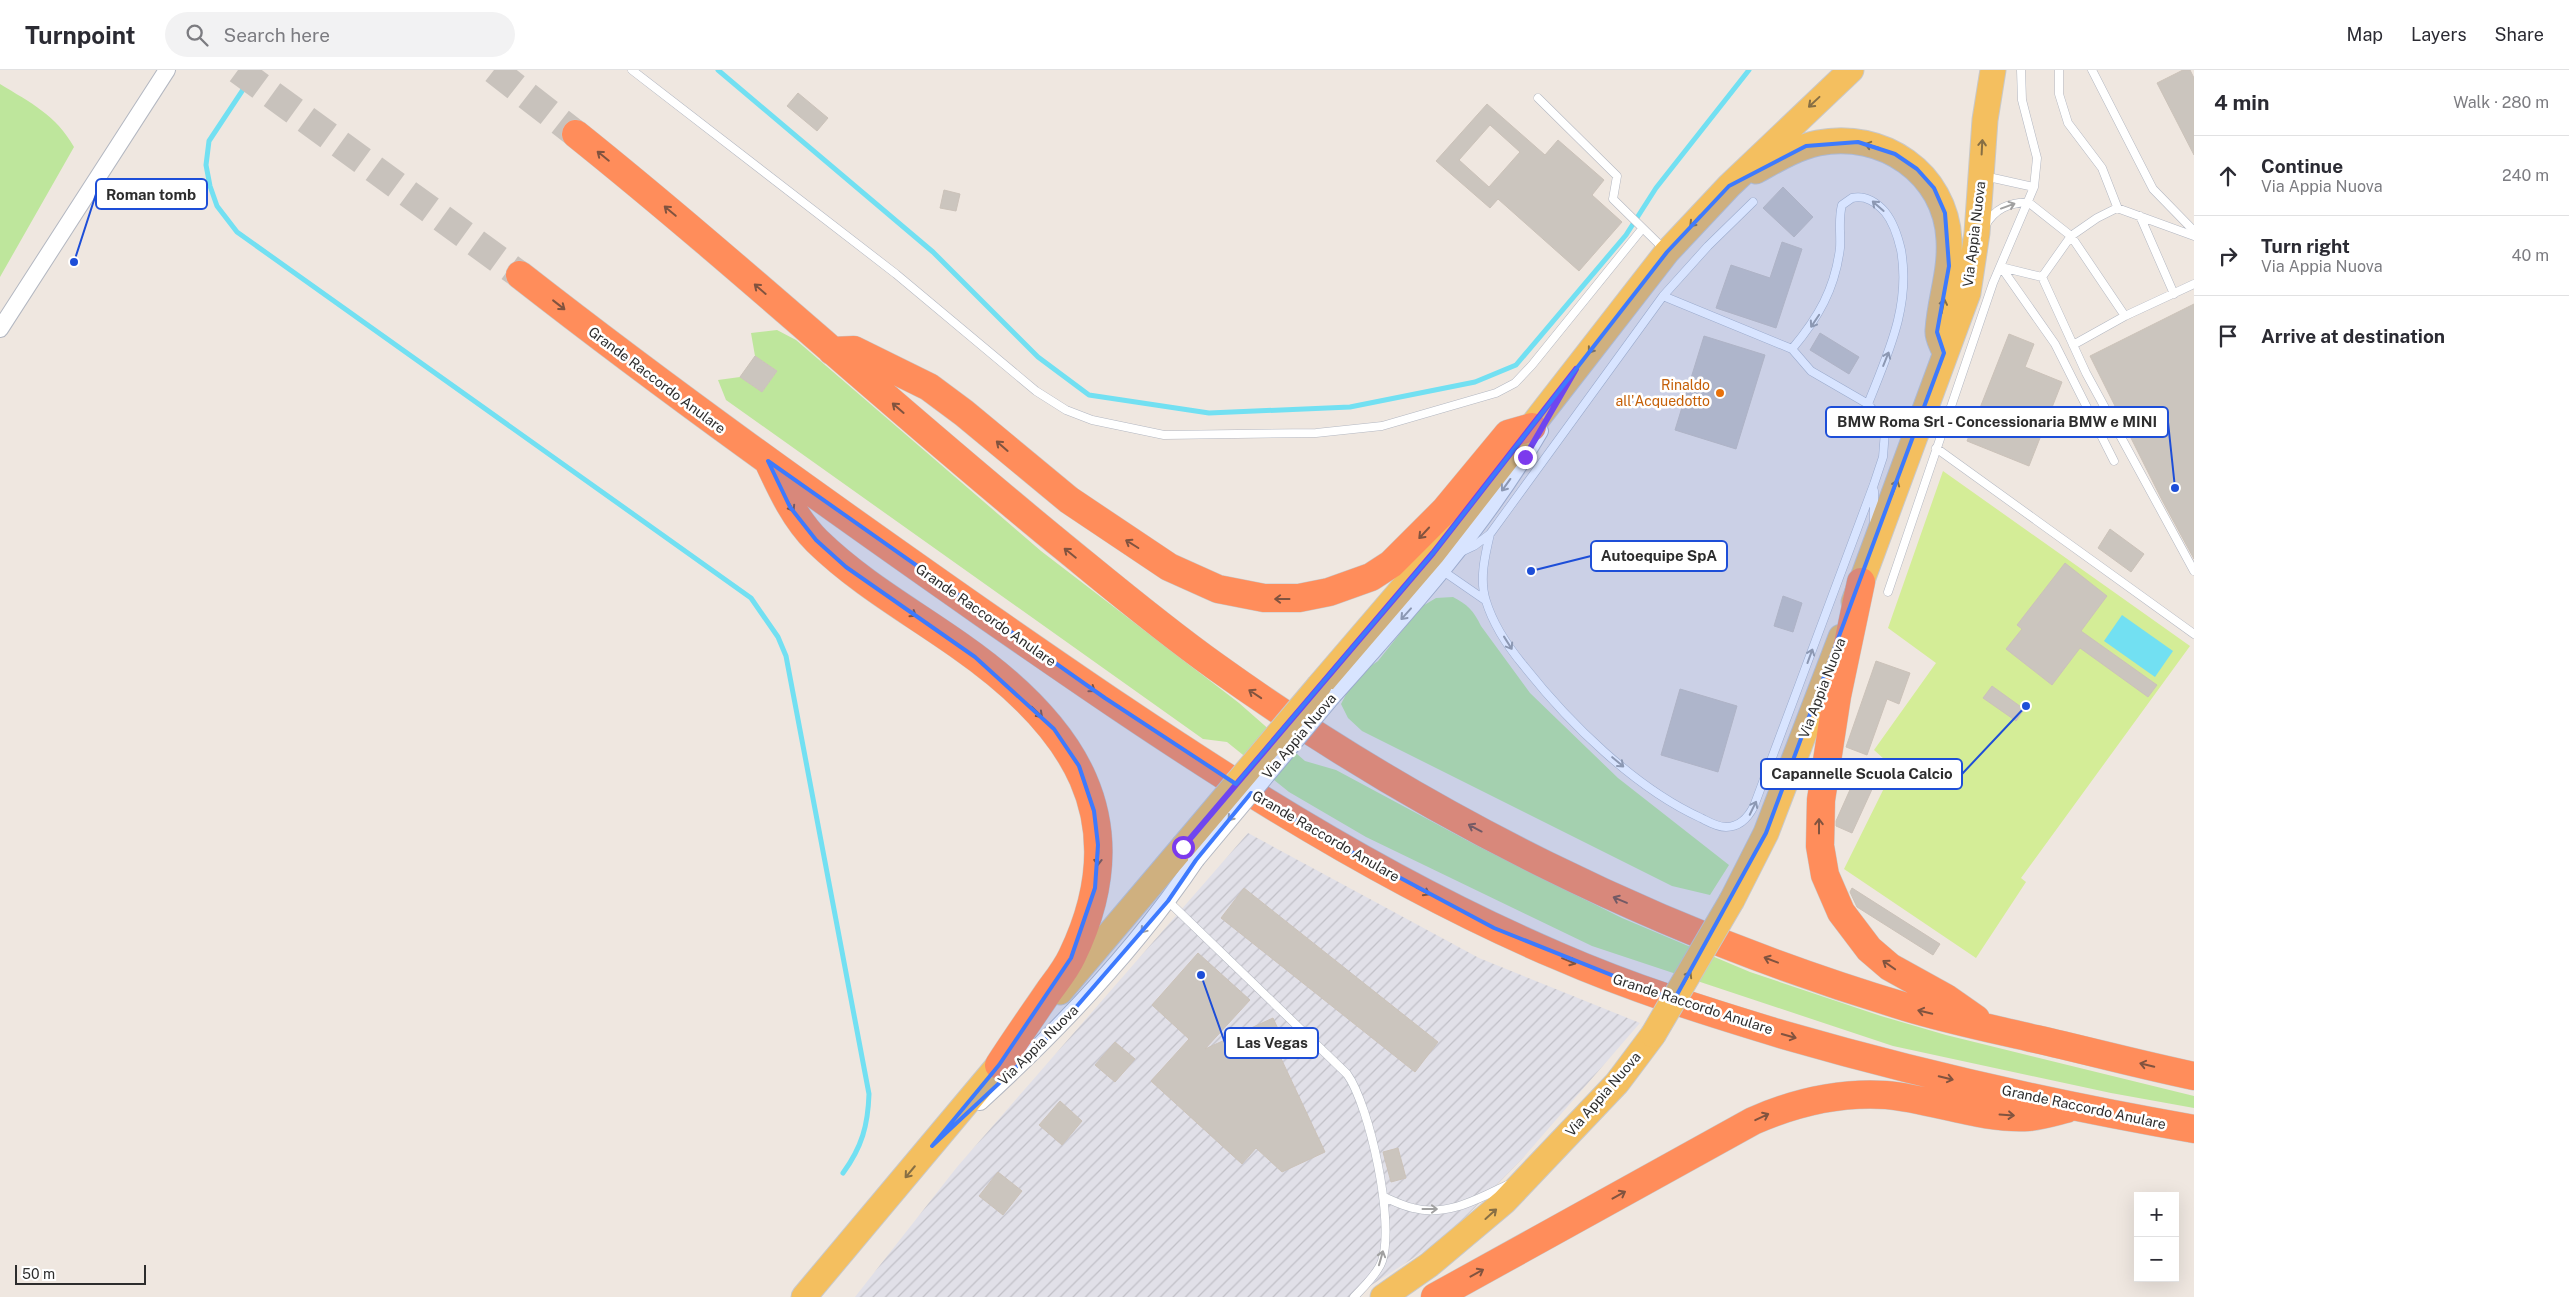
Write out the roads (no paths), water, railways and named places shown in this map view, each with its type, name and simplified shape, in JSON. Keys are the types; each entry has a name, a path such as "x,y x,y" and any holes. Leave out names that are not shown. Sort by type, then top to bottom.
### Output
{"highway":[{"path":"576,134 707,243 973,474 1165,629 1295,721 1416,796 1540,862 1606,894 1830,983 1909,1008 2194,1076"},
{"name":"Grande Raccordo Anulare","path":"520,275 639,368 1105,698 1229,780 1322,836 1494,928 1564,959 1704,1011 1864,1058 2077,1107 2194,1129"},
{"path":"832,351 854,350 929,387 964,412 1068,500 1169,567 1218,589 1264,598 1299,598 1329,592 1371,577 1391,564 1445,510 1508,434 1532,427"},
{"path":"768,461 790,507 816,540 860,578 960,645 1004,681 1054,728 1073,755 1085,781 1094,811 1098,845 1098,870 1090,912 1071,958 999,1065"},
{"path":"1861,582 1837,696 1821,800 1820,846 1827,884 1848,923 1876,955 1897,971 1946,998 1989,1028"},
{"path":"1434,1297 1753,1121 1796,1104 1818,1098 1888,1096 1996,1114 2029,1117 2077,1107"}],"main road":[{"name":"Via Appia Nuova","path":"804,1297 999,1065 1189,853 1325,692 1667,252 1729,186 1851,70"},
{"name":"Via Appia Nuova","path":"1383,1297 1429,1266 1467,1235 1534,1173 1617,1083 1652,1035 1732,900 1758,852 1776,809 1944,353 1968,293 1975,248 1984,120 1993,70"},
{"path":"1729,186 1796,150 1828,142 1870,145 1895,154 1917,169 1937,193 1949,230 1947,284 1937,332 1944,353"},
{"path":"824,1297 888,1198"}],"street":[{"path":"0,329 167,70"},
{"name":"Via Appia Nuova","path":"1325,692 1443,571 1519,467 1576,369"},
{"name":"Via Appia Nuova","path":"932,1146 1046,1041 1168,900 1189,853"}],"lane":[{"path":"632,70 896,274 1036,391 1066,410 1092,420 1141,431 1164,434 1325,432 1382,426 1496,394 1515,383 1532,365 1642,229"},
{"path":"1888,592 1936,448 2001,266 2034,187 2036,158 2022,100 2022,70"},
{"path":"2059,70 2059,94 2068,123 2102,168 2118,208"},
{"path":"2092,70 2153,188 2165,203 2194,231"},
{"path":"1538,98 1617,176 1613,199 1667,252"},
{"path":"1981,176 2034,187"},
{"path":"1792,349 1816,319 1829,292 1838,259 1842,205 1852,198 1868,198 1886,214 1894,228 1903,261 1904,285 1897,330 1868,404"},
{"path":"1455,554 1474,546 1490,534 1663,296 1708,246 1753,202"},
{"path":"1975,248 1989,218 1998,210 2006,205 2028,202 2071,236 2125,316"},
{"path":"2042,277 2071,236 2097,218 2118,208 2194,236"},
{"path":"2140,216 2174,294"},
{"path":"2001,266 2042,277"},
{"path":"2001,266 2056,344 2114,461"},
{"path":"2042,277 2073,345 2194,571"},
{"path":"2073,345 2125,316 2194,284"},
{"path":"1490,534 1483,568 1485,600 1515,654 1558,705 1585,733 1628,770 1672,803 1717,825 1732,827 1745,820 1754,806 1874,484 1883,457 1885,431 1880,417 1868,404 1811,371 1792,349 1663,296"},
{"path":"1936,448 2194,634"},
{"path":"1874,484 1874,544"},
{"path":"1443,571 1485,600"},
{"path":"1168,900 1348,1074 1354,1084 1366,1113 1384,1197 1385,1234 1382,1261 1354,1297"},
{"path":"1384,1197 1414,1209 1444,1209 1467,1205 1534,1173"}],"water":[{"path":"2122,615 2173,651 2155,677 2104,641"}],"waterway":[{"path":"256,70 209,141 206,165 210,186 217,206 237,232 751,598 778,637 786,656 869,1094 863,1135 855,1154 843,1173"},
{"path":"718,70 933,252 1038,357 1089,395 1209,413 1350,407 1475,382 1516,365 1626,235 1656,188 1749,70"}],"tunnel":[{"path":"238,70 520,275"},
{"path":"494,70 576,134"}],"place":[{"name":"Roman tomb","path":"74,262"},
{"name":"Rinaldo all'Acquedotto","path":"1720,393"},
{"name":"BMW Roma Srl - Concessionaria BMW e MINI","path":"2175,488"},
{"name":"Autoequipe SpA","path":"1531,571"},
{"name":"Capannelle Scuola Calcio","path":"2026,706"},
{"name":"Las Vegas","path":"1201,975"}]}
